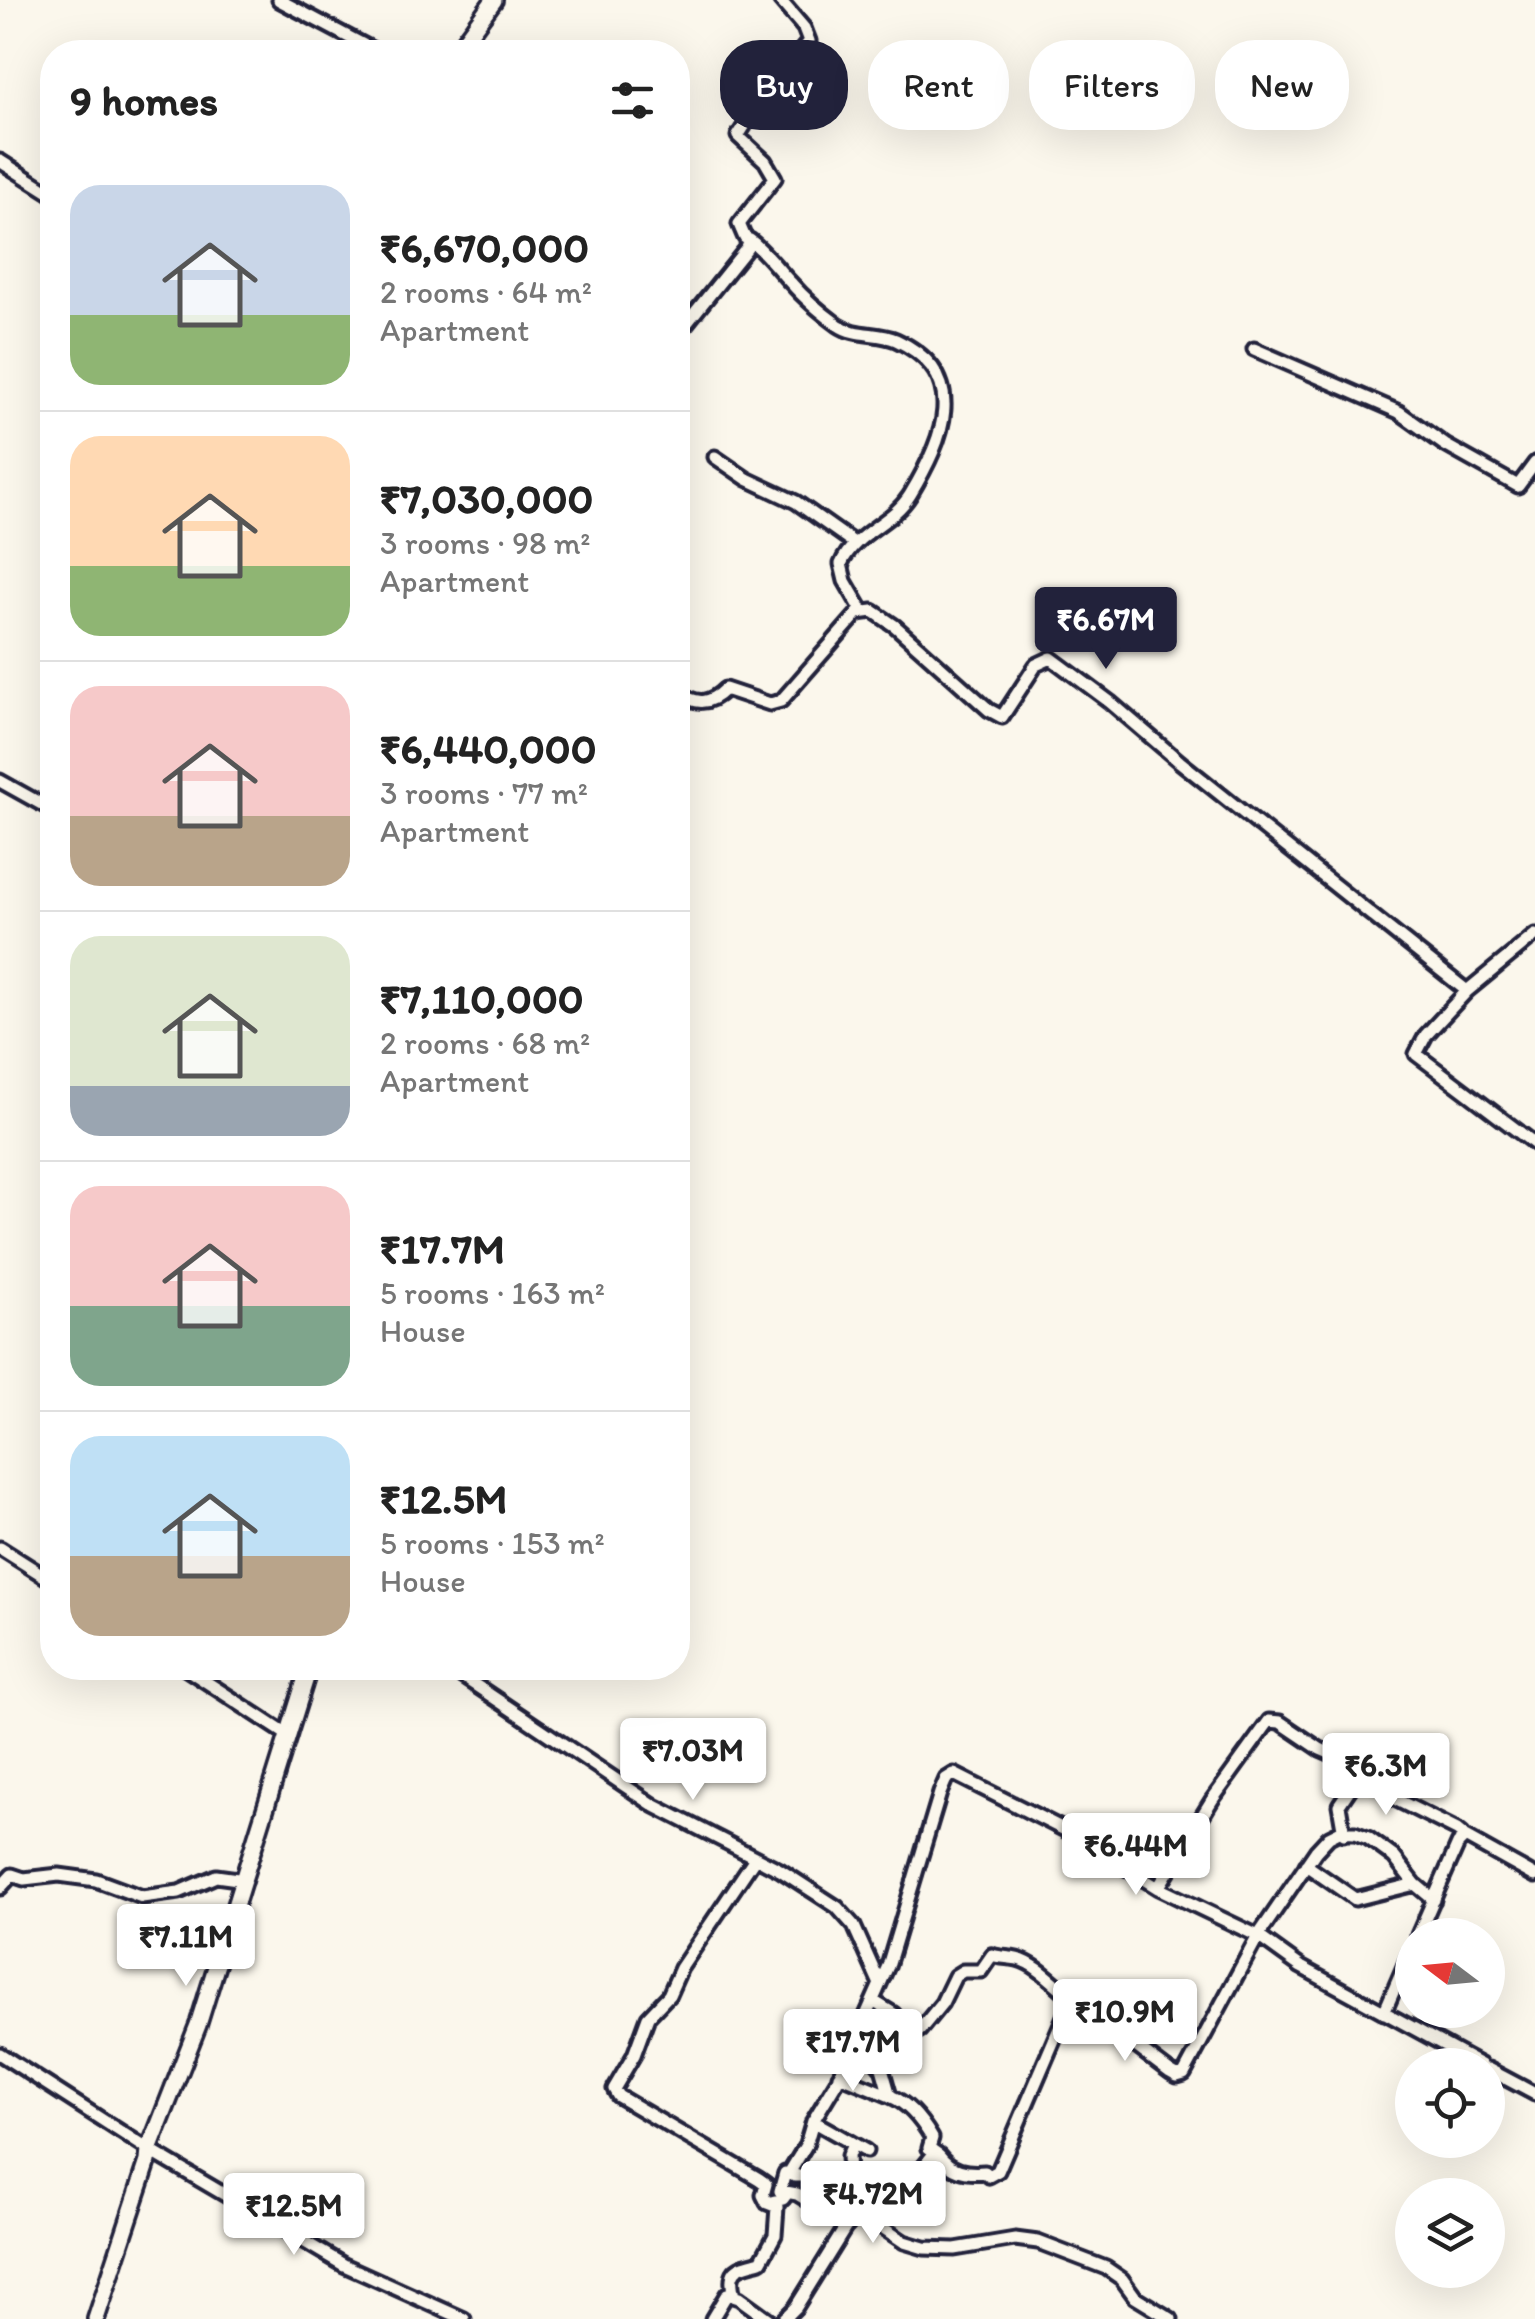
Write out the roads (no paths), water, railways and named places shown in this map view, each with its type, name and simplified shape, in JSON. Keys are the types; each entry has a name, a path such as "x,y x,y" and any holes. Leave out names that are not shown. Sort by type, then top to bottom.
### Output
{"street":[{"path":"279,0 354,40"},
{"path":"465,40 494,0"},
{"path":"780,0 809,39 764,95 738,136 775,176 739,224 745,238 842,328 896,340 938,373 945,387 944,417 913,489 893,515 847,550 841,572 863,612"},
{"path":"0,161 40,186"},
{"path":"690,319 750,240"},
{"path":"1254,349 1399,412 1518,486 1535,462"},
{"path":"715,457 748,479 796,502 854,543"},
{"path":"690,699 696,702 715,699 725,688 770,704 781,701 858,613 872,611 895,626 988,710 1002,717 1036,665 1048,658 1054,660 1467,991"},
{"path":"0,782 40,804"},
{"path":"1535,935 1467,991 1426,1035 1416,1054 1535,1144"},
{"path":"0,1548 40,1573"},
{"path":"204,1680 290,1736"},
{"path":"96,2319 149,2150 198,2025 306,1680"},
{"path":"468,1680 655,1806 797,1880 844,1913 884,1974"},
{"path":"1158,1888 1212,1800 1269,1721 1280,1722 1320,1749 1364,1768 1391,1796 1462,1834 1426,1918"},
{"path":"1344,1834 1339,1805 1364,1768"},
{"path":"795,2176 791,2170 884,1974 940,1793 950,1775 985,1788 1065,1830 1158,1888 1258,1936 1301,1966 1449,2048"},
{"path":"872,2001 894,2014 899,2033 908,2037 927,2023 955,1976 962,1971 981,1971 992,1955 1005,1960 1014,1958 1028,1964 1180,2076 1188,2068 1258,1936 1329,1837 1339,1832 1368,1838 1394,1857 1414,1884 1434,1900"},
{"path":"1460,1842 1464,1837 1470,1838 1535,1876"},
{"path":"734,2296 736,2268 742,2263 762,2260 774,2239 778,2206 767,2203 763,2196 766,2184 618,2096 614,2089 634,2055 648,2017 669,1995 682,1968 756,1858"},
{"path":"1306,1865 1354,1900 1414,1884"},
{"path":"0,1888 12,1875 24,1879 59,1875 96,1880 142,1897 178,1892 216,1876 245,1880"},
{"path":"1384,2013 1395,1987"},
{"path":"839,2075 897,2098 917,2114 932,2138 929,2148 948,2166 968,2173 998,2171 1072,1998"},
{"path":"856,2038 882,2068 890,2096"},
{"path":"0,2054 149,2150 359,2273 464,2319"},
{"path":"1505,2078 1535,2094"},
{"path":"813,2121 866,2151"},
{"path":"837,2186 849,2175 848,2156 853,2144"},
{"path":"875,2220 882,2203 908,2186 930,2158 939,2155"},
{"path":"780,2191 785,2174 819,2174 837,2186 849,2202 853,2220 784,2319"},
{"path":"767,2203 783,2199 786,2194 780,2191"},
{"path":"780,2191 797,2194 853,2220 875,2220 904,2242 924,2248 955,2248 1016,2239 1038,2242 1106,2268 1122,2278 1136,2297 1171,2319"},
{"path":"712,2319 727,2294 768,2319"}]}
